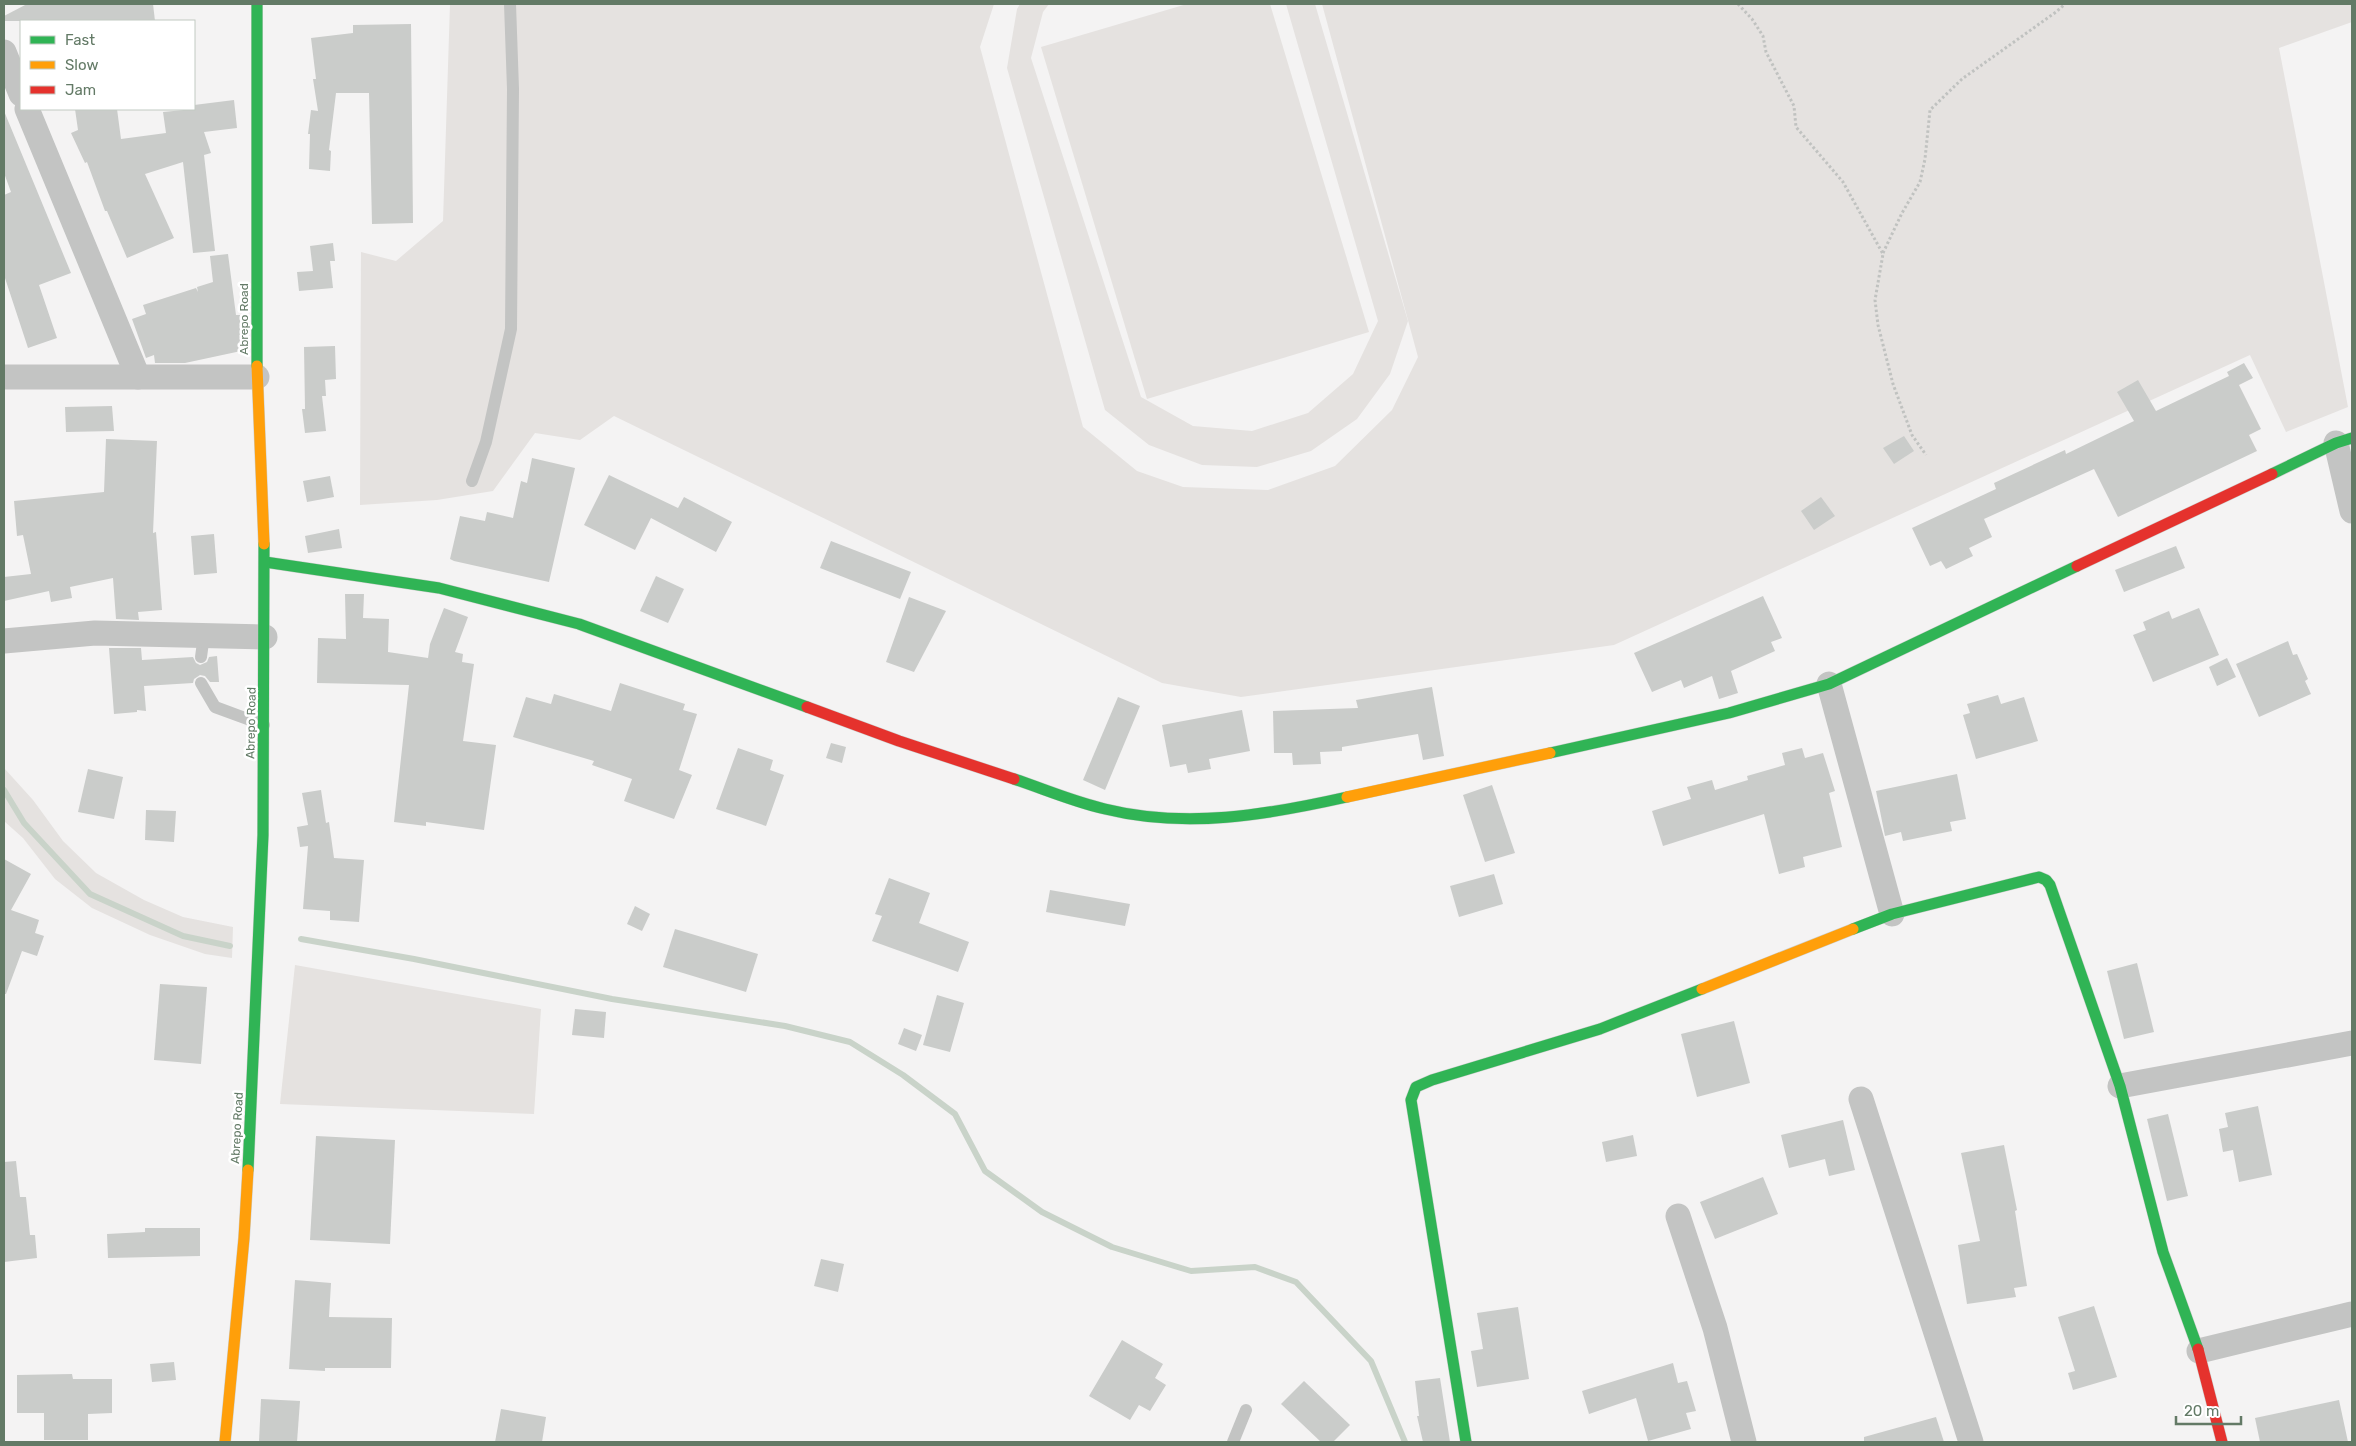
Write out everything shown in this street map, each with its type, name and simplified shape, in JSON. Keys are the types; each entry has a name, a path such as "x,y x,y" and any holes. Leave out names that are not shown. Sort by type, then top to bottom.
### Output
{"street":[{"name":"Abrepo Road","path":"225,1442 244,1238 262,854 265,562 257,377 257,4"},
{"path":"4,52 20,92"},
{"path":"27,110 138,377"},
{"path":"4,377 257,377"},
{"path":"265,562 438,588 579,624 899,741 1105,809 1169,819 1229,818 1286,811 1729,713 1829,684 2344,440 2352,511"},
{"path":"4,641 95,633 203,646 265,637"},
{"path":"1829,684 1892,914"},
{"path":"1466,1442 1411,1100 1416,1088 1432,1080 1600,1030 1892,914 2039,877 2050,884 2120,1086 2163,1252 2199,1351 2220,1442"},
{"path":"2120,1086 2352,1043"},
{"path":"1862,1099 1971,1442"},
{"path":"1678,1216 1714,1328 1744,1442"},
{"path":"2199,1351 2352,1314"}],"lane":[{"path":"472,481 486,442 511,329 513,89 510,4"},
{"path":"201,683 215,707 264,725"},
{"path":"1233,1442 1246,1410"}],"path":[{"path":"1738,4 1752,18 1763,36 1766,52 1794,106 1796,128 1843,182 1883,254"},
{"path":"1926,455 1912,435 1878,325 1875,300 1883,254 1902,213 1920,182 1925,159 1930,110 1962,79 2065,4"}],"shaded area":[{"path":"450,4 994,4 980,47 1083,427 1137,471 1183,487 1268,490 1335,466 1392,410 1418,357 1322,4 2352,4 2352,22 2279,48 2348,407 2286,432 2250,355 1614,645 1241,697 1162,683 614,416 580,440 535,433 493,491 437,500 360,505 361,252 396,261 443,221"},
{"path":"1020,4 1049,4 1043,12 1031,58 1141,397 1193,426 1252,431 1308,413 1353,374 1378,321 1286,4 1315,4 1408,321 1390,374 1357,419 1311,451 1257,467 1202,465 1149,445 1105,410 1007,68 1017,9"},
{"path":"1187,4 1270,4 1369,332 1147,399 1041,47"},
{"path":"4,768 33,800 63,841 96,873 144,900 183,917 233,927 232,958 205,954 150,935 92,908 55,879 23,838 4,821"},
{"path":"295,965 541,1009 534,1114 280,1104"}],"building":[{"path":"27,4 153,4 155,20 4,21 4,16"},
{"path":"411,24 413,223 372,224 369,93 336,93 329,150 331,151 330,171 309,169 310,134 308,134 311,110 318,111 313,79 316,79 311,38 353,33 353,25"},
{"path":"234,100 237,128 204,132 211,153 204,155 215,251 193,253 183,162 145,174 174,238 127,258 107,211 105,211 87,162 85,163 71,133 78,130 75,110 117,110 121,139 166,133 163,112 195,110 195,105"},
{"path":"4,111 71,273 39,285 57,338 28,348 4,275 4,195 11,192 4,173"},
{"path":"333,243 335,261 330,261 333,288 299,291 297,272 313,271 310,246"},
{"path":"228,254 236,315 240,315 241,351 185,363 155,363 154,355 146,358 132,319 146,314 143,305 196,288 198,292 197,287 213,282 210,256"},
{"path":"335,346 336,379 325,380 326,396 322,396 326,431 305,433 302,409 305,409 304,347"},
{"path":"2244,363 2253,378 2239,385 2261,429 2249,435 2257,451 2118,517 2094,469 1984,519 1992,537 1969,548 1973,556 1946,569 1941,561 1930,566 1912,528 1996,489 1994,483 2065,450 2066,454 2134,421 2117,392 2138,380 2156,411 2229,376 2227,372"},
{"path":"112,406 114,431 66,432 65,407"},
{"path":"1904,436 1914,451 1894,464 1883,448"},
{"path":"106,439 157,441 153,533 156,532 162,610 138,612 139,620 116,619 113,578 70,587 72,598 51,602 49,591 4,601 4,577 31,574 23,535 17,536 14,501 104,492"},
{"path":"532,458 575,468 549,582 450,559 460,516 485,521 487,512 513,518 521,481 527,483"},
{"path":"609,475 678,508 684,497 732,522 716,552 651,518 635,550 584,525"},
{"path":"330,476 334,497 307,502 303,481"},
{"path":"1821,497 1835,516 1814,530 1801,511"},
{"path":"339,529 342,548 308,553 305,536"},
{"path":"214,534 217,573 194,575 191,536"},
{"path":"831,541 911,572 900,599 820,568"},
{"path":"2176,546 2185,568 2124,592 2115,570"},
{"path":"656,576 684,589 668,623 640,611"},
{"path":"345,594 364,594 363,618 389,619 388,652 428,658 430,644 444,608 468,617 455,652 463,654 462,662 474,664 463,741 496,745 484,830 426,822 426,826 394,822 409,685 317,683 318,638 346,639"},
{"path":"1763,596 1782,638 1771,642 1775,651 1731,671 1738,693 1719,699 1712,676 1684,688 1681,680 1652,692 1634,653"},
{"path":"909,597 946,611 914,672 886,662"},
{"path":"2199,608 2219,655 2153,682 2133,635 2146,630 2143,622 2169,611 2172,619"},
{"path":"2288,641 2293,655 2297,654 2308,679 2305,681 2311,694 2259,717 2236,664"},
{"path":"109,648 141,648 142,660 193,657 196,663 200,665 207,662 209,657 217,656 219,682 210,682 205,676 200,675 194,679 193,683 144,686 146,711 137,710 137,712 114,714"},
{"path":"2227,658 2236,677 2217,686 2209,667"},
{"path":"620,683 685,704 683,710 697,714 679,770 692,775 674,819 624,801 632,779 592,765 594,761 513,737 526,697 551,704 554,694 611,711"},
{"path":"1432,687 1444,756 1423,760 1418,734 1342,747 1342,751 1320,752 1321,764 1293,765 1292,753 1274,753 1273,711 1358,708 1356,700"},
{"path":"1998,695 2001,704 2024,697 2038,741 1976,759 1963,715 1970,713 1967,704"},
{"path":"1118,697 1140,706 1105,790 1083,780"},
{"path":"1242,710 1250,751 1209,759 1211,769 1188,773 1186,764 1170,767 1162,725"},
{"path":"831,743 846,747 842,763 826,758"},
{"path":"738,748 773,760 770,770 784,775 766,826 716,809"},
{"path":"1802,748 1805,758 1823,753 1835,791 1829,793 1842,847 1803,857 1805,867 1779,874 1764,814 1663,846 1652,811 1691,799 1687,787 1712,780 1715,790 1748,780 1747,776 1785,765 1782,753"},
{"path":"88,769 123,777 114,819 78,812"},
{"path":"1957,774 1966,819 1950,822 1952,831 1903,841 1901,832 1885,836 1876,791"},
{"path":"1492,785 1515,853 1485,862 1463,795"},
{"path":"321,790 326,823 329,822 334,858 364,860 359,922 330,920 330,911 303,909 308,846 300,847 297,827 308,825 302,793"},
{"path":"146,810 176,811 174,842 145,840"},
{"path":"4,859 31,874 11,910 39,920 35,933 44,936 37,956 22,951 6,994 4,994"},
{"path":"1494,874 1503,904 1459,917 1450,886"},
{"path":"889,878 930,893 919,923 969,942 958,972 872,941 882,916 875,914"},
{"path":"1050,890 1130,904 1125,926 1046,912"},
{"path":"635,906 650,914 642,931 627,924"},
{"path":"675,929 758,954 746,992 663,967"},
{"path":"2137,963 2154,1032 2124,1039 2107,971"},
{"path":"160,984 207,987 201,1064 154,1060"},
{"path":"937,995 964,1003 950,1052 923,1045"},
{"path":"575,1009 606,1012 604,1038 572,1035"},
{"path":"1734,1021 1750,1083 1697,1097 1681,1034"},
{"path":"904,1028 922,1035 916,1051 898,1044"},
{"path":"2258,1106 2272,1175 2239,1182 2233,1150 2223,1152 2219,1129 2228,1127 2225,1113"},
{"path":"2168,1114 2188,1196 2167,1201 2147,1119"},
{"path":"1843,1120 1855,1170 1829,1176 1825,1159 1789,1168 1781,1135"},
{"path":"1633,1135 1637,1156 1606,1162 1602,1142"},
{"path":"316,1136 395,1140 390,1244 310,1240"},
{"path":"2004,1145 2017,1210 2015,1211 2027,1286 2014,1288 2016,1297 1967,1304 1958,1245 1980,1241 1961,1153"},
{"path":"16,1161 20,1197 26,1197 30,1235 35,1235 37,1258 4,1262 4,1162"},
{"path":"1763,1177 1778,1214 1715,1239 1700,1202"},
{"path":"145,1228 200,1228 200,1256 108,1258 107,1234 145,1232"},
{"path":"821,1259 844,1264 838,1292 814,1286"},
{"path":"295,1280 331,1283 329,1317 392,1318 391,1368 325,1368 325,1371 289,1369"},
{"path":"2094,1306 2117,1377 2073,1390 2068,1373 2075,1371 2058,1317"},
{"path":"1518,1307 1529,1379 1477,1387 1471,1351 1483,1349 1477,1313"},
{"path":"1122,1340 1163,1364 1155,1378 1166,1385 1150,1411 1139,1405 1130,1420 1089,1396"},
{"path":"174,1362 176,1380 152,1382 150,1364"},
{"path":"1673,1363 1678,1383 1687,1381 1696,1411 1686,1413 1691,1429 1648,1441 1636,1398 1589,1414 1582,1391"},
{"path":"72,1374 73,1379 112,1379 112,1413 88,1414 88,1440 44,1440 44,1413 17,1413 17,1375"},
{"path":"1440,1378 1450,1442 1423,1442 1417,1416 1419,1416 1415,1381"},
{"path":"1304,1381 1350,1425 1333,1442 1321,1442 1281,1404"},
{"path":"261,1399 300,1401 297,1442 259,1442"},
{"path":"2339,1400 2348,1442 2260,1442 2255,1418"},
{"path":"501,1409 546,1417 542,1442 495,1442"},
{"path":"1936,1417 1944,1442 1864,1442 1864,1437"}],"waterway":[{"path":"4,790 24,823 90,894 183,936 230,946"},
{"path":"301,939 414,959 612,999 785,1026 850,1042 903,1075 955,1114 985,1171 1042,1212 1112,1247 1191,1271 1255,1267 1296,1282 1371,1361 1405,1442"}],"traffic: fast":[{"path":"257,4 257,366"},
{"path":"2272,474 2336,443 2352,438"},
{"path":"248,1170 263,835 264,544"},
{"path":"265,562 439,588 579,624 807,707"},
{"path":"1550,753 1729,713 1829,684 2077,566"},
{"path":"1014,779 1093,806 1135,815 1166,818 1196,819 1257,814 1347,797"},
{"path":"1853,929 1892,914 2039,877 2046,880 2050,885 2120,1086 2163,1252 2198,1349"},
{"path":"1466,1442 1411,1100 1416,1087 1432,1080 1600,1029 1702,989"}],"traffic: slow":[{"path":"257,366 264,544"},
{"path":"1347,797 1550,753"},
{"path":"1702,989 1853,929"},
{"path":"225,1442 244,1238 248,1170"}],"traffic: jam":[{"path":"2077,566 2272,474"},
{"path":"807,707 899,741 1014,779"},
{"path":"2198,1349 2222,1442"}]}
